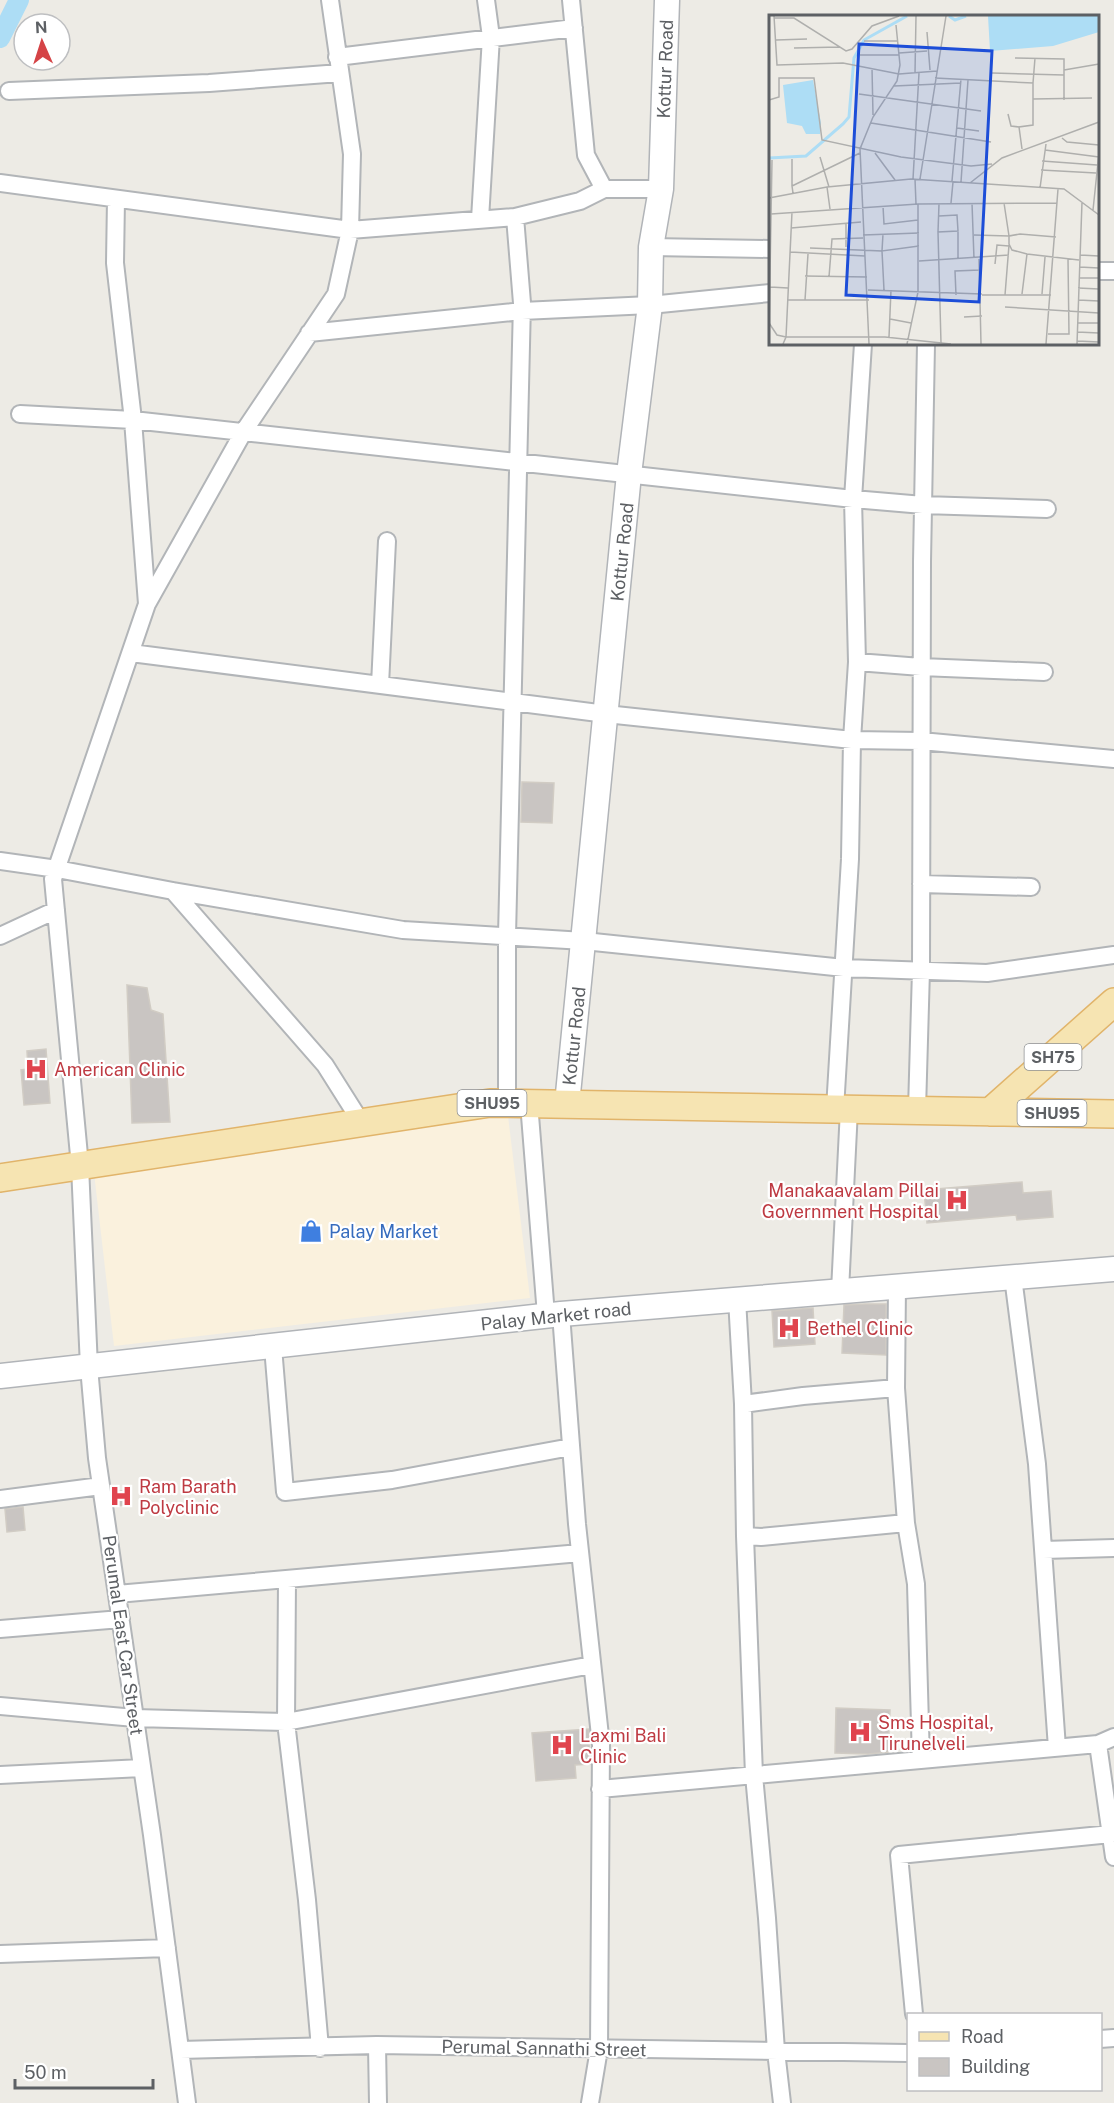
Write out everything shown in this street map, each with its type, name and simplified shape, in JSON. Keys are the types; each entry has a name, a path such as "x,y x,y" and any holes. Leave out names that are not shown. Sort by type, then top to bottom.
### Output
{"main road":[{"name":"SH75","path":"990,1112 1114,1002"},
{"name":"SHU95","path":"0,1178 490,1102 1114,1114"}],"street":[{"path":"147,604 243,431 336,294 350,230 352,154 330,0"},
{"path":"480,219 491,37 486,0"},
{"path":"571,0 586,155 604,189"},
{"name":"Kottur Road","path":"567,1104 629,474 650,305 651,246 661,189 667,0"},
{"path":"9,91 208,83 338,65 491,37 574,28"},
{"path":"0,183 350,230 515,217 580,201 604,189 661,189"},
{"path":"116,199 115,263 133,420 147,604"},
{"path":"515,217 522,310 507,936 518,1103 553,1315 571,1447 601,1745 599,2049 590,2103"},
{"path":"651,246 769,249"},
{"path":"309,333 522,310 650,305 769,293"},
{"path":"840,1291 844,968 857,662 853,499 863,345"},
{"path":"917,1110 921,970 921,667 926,345"},
{"path":"20,414 133,420 243,431 853,499 923,505 1047,509"},
{"path":"380,685 387,541"},
{"name":"Perumal East Car Street","path":"147,604 53,879 80,1166 90,1367 101,1486 187,2103"},
{"path":"131,653 606,714 852,740 921,741 1114,759"},
{"path":"857,662 1044,672"},
{"path":"0,861 57,868 173,891 403,930 584,941 844,968 987,973 1114,955"},
{"path":"921,884 1031,887"},
{"path":"173,891 325,1065 361,1122"},
{"path":"0,936 56,910"},
{"name":"Palay Market road","path":"0,1376 553,1315 1114,1269"},
{"path":"1013,1276 1037,1464 1057,1748"},
{"path":"897,1286 897,1389 906,1523 916,1584 921,1760"},
{"path":"736,1299 743,1404 745,1536 754,1775 782,2103"},
{"path":"273,1347 285,1492 392,1480 571,1447"},
{"path":"743,1404 803,1396 897,1389"},
{"path":"0,1499 101,1486"},
{"path":"745,1536 761,1537 906,1523"},
{"path":"1044,1550 1114,1548"},
{"path":"117,1594 580,1553"},
{"path":"287,1580 286,1722 307,1899 320,2048"},
{"path":"0,1629 121,1618"},
{"path":"0,1706 135,1718 286,1722 592,1665"},
{"path":"600,1789 1098,1744 1114,1737"},
{"path":"1098,1744 1114,1857"},
{"path":"0,1775 142,1768"},
{"path":"914,2013 899,1855 1111,1834"},
{"path":"0,1954 167,1948"},
{"path":"377,2045 378,2103"},
{"name":"Perumal Sannathi Street","path":"180,2050 377,2045 907,2053"}],"shaded area":[{"name":"Palay Market","path":"508,1116 530,1298 114,1346 93,1164"}],"building":[{"path":"522,782 554,783 552,823 521,822"},
{"path":"127,985 147,988 151,1010 163,1014 170,1122 132,1123"},
{"path":"46,1049 50,1103 24,1105 21,1070 28,1069 27,1051"},
{"path":"1022,1182 1023,1193 1051,1191 1053,1217 1017,1220 1016,1215 927,1223 924,1190"},
{"path":"886,1304 886,1355 842,1353 844,1305"},
{"path":"813,1308 815,1344 774,1347 772,1311"},
{"path":"112,1491 126,1491 126,1505 115,1506"},
{"path":"23,1507 25,1530 7,1532 5,1509"},
{"path":"836,1708 890,1710 888,1752 835,1753"},
{"path":"589,1729 590,1764 575,1765 576,1778 536,1781 532,1733"}],"waterway":[{"path":"0,38 19,0"}],"place":[{"name":"American Clinic","path":"36,1069"},
{"name":"Manakaavalam Pillai Government Hospital","path":"957,1200"},
{"name":"Palay Market","path":"311,1231"},
{"name":"Bethel Clinic","path":"789,1328"},
{"name":"Ram Barath Polyclinic","path":"121,1496"},
{"name":"Sms Hospital, Tirunelveli","path":"860,1732"},
{"name":"Laxmi Bali Clinic","path":"562,1745"}]}
